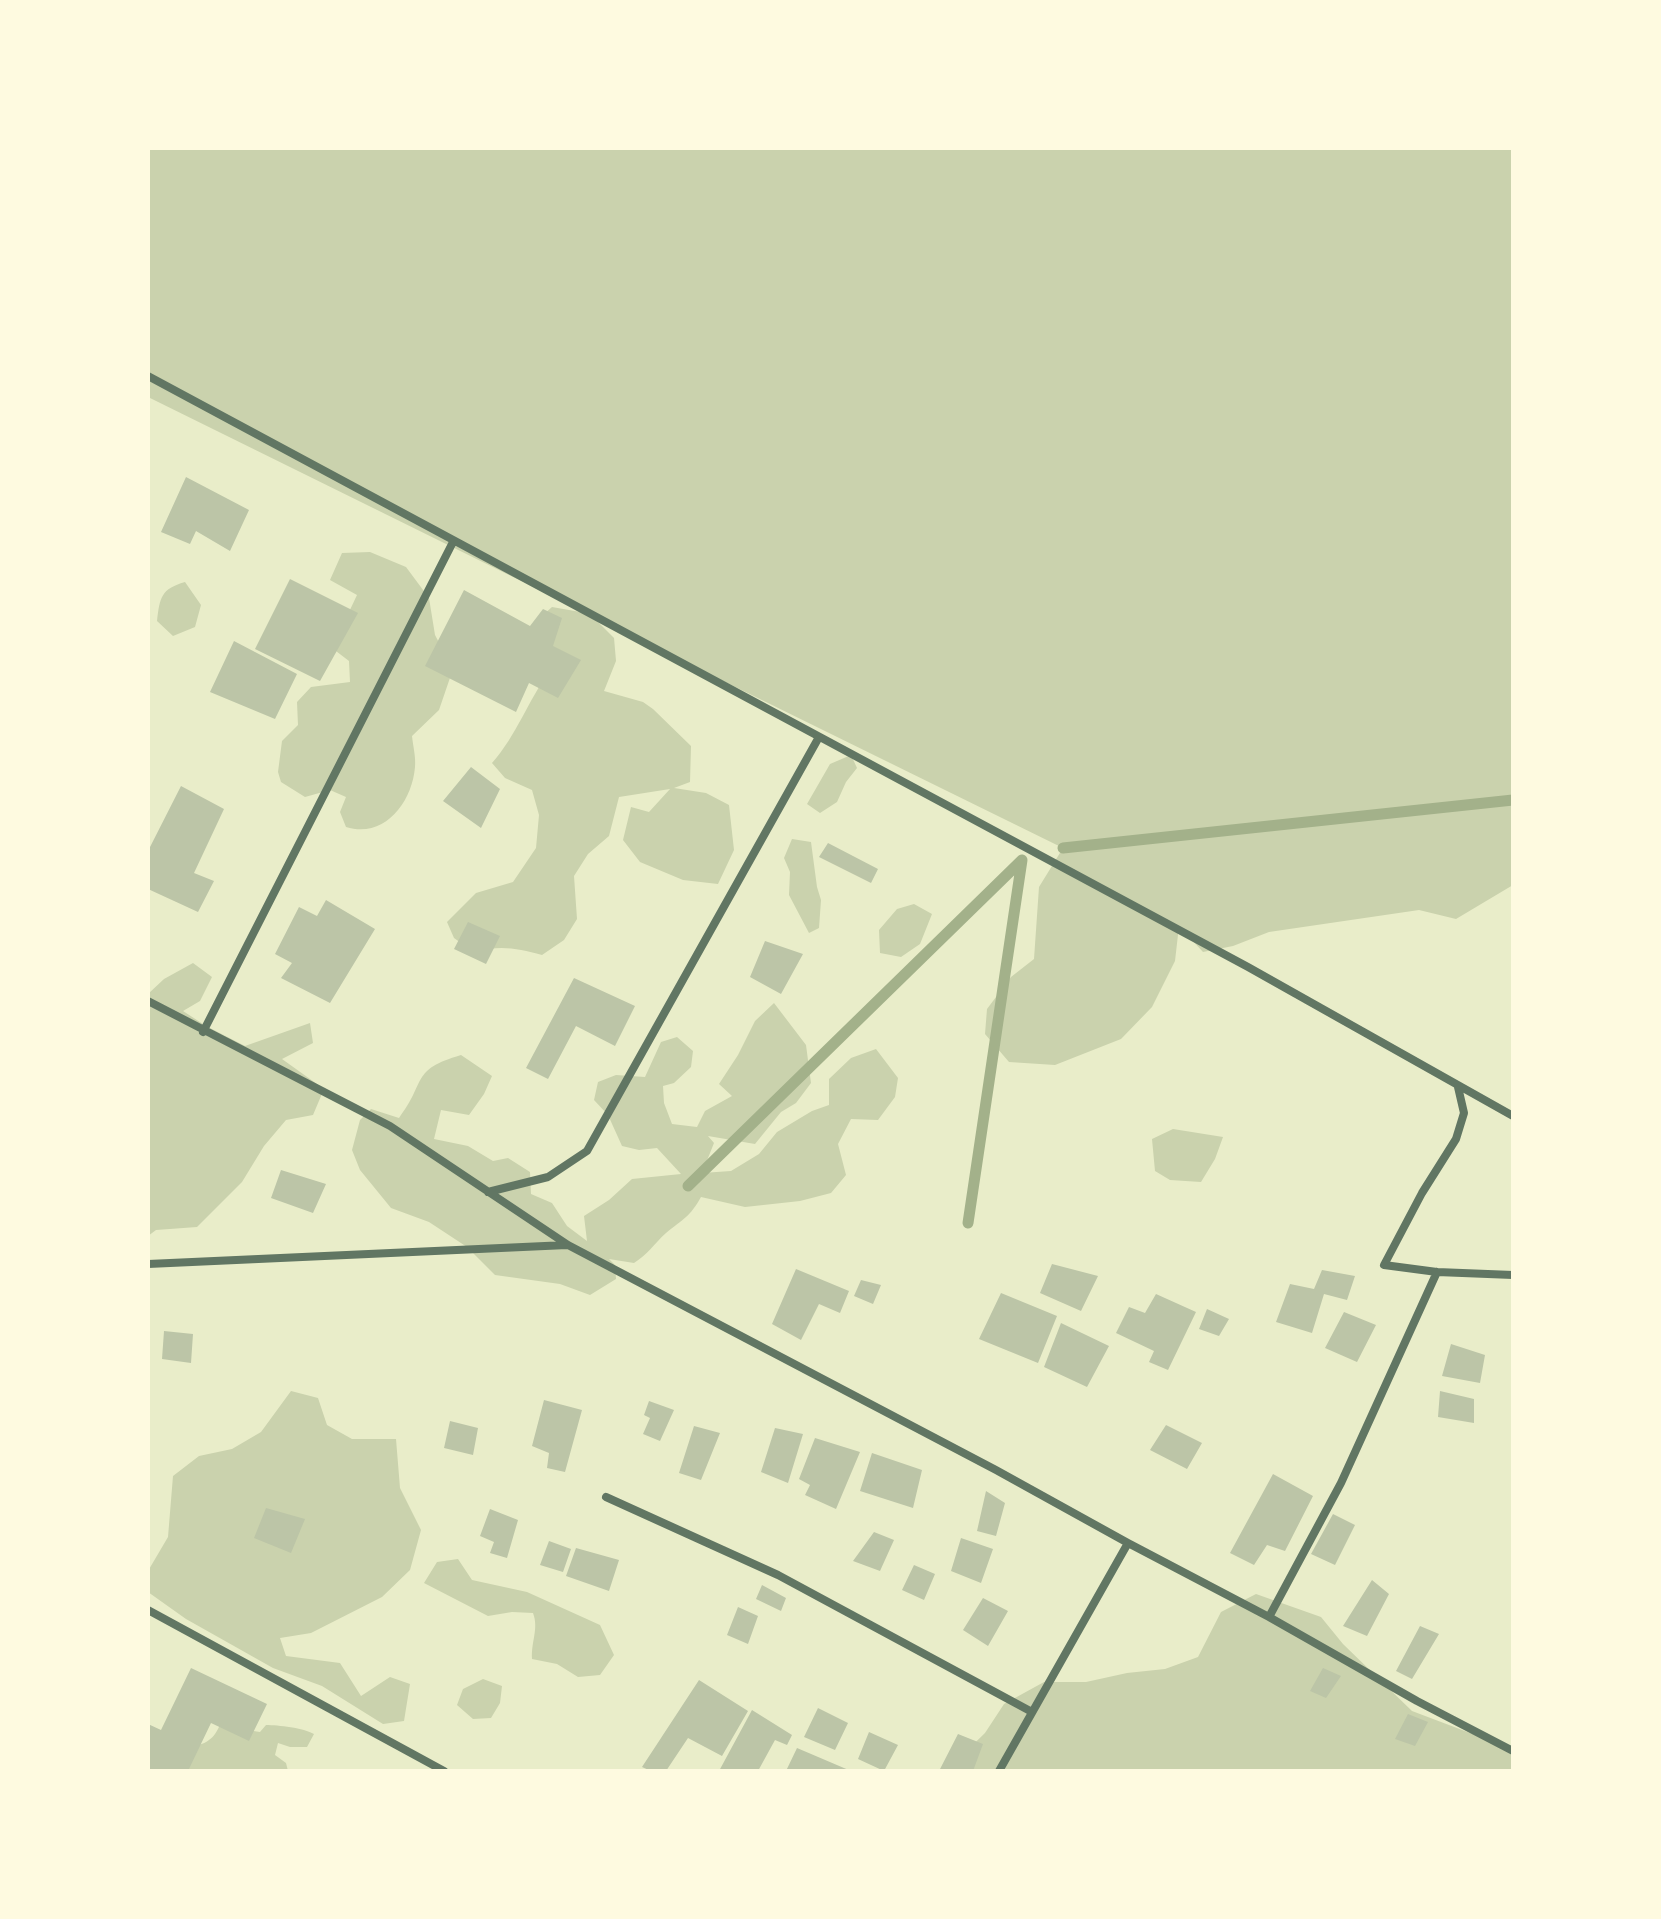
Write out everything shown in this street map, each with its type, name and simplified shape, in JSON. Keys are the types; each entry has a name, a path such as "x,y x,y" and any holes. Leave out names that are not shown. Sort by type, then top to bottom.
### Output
{"street":[{"path":"148,376 1248,967 1513,1116"},
{"path":"203,1032 453,542"},
{"path":"488,1192 548,1177 587,1151 819,737"},
{"path":"148,1001 390,1126 568,1245 983,1462 1513,1751"},
{"path":"1458,1087 1464,1113 1456,1139 1422,1193 1384,1265 1437,1272 1513,1275"},
{"path":"148,1264 568,1245"},
{"path":"1269,1617 1341,1483 1437,1272"},
{"path":"606,1497 778,1575 1032,1712"},
{"path":"999,1771 1128,1543"},
{"path":"148,1610 444,1771"}],"green space":[{"path":"148,148 1513,148 1513,885 1456,919 1419,910 1269,932 1233,946 1203,952 1179,926 1175,961 1152,1007 1121,1039 1055,1065 1009,1062 985,1034 987,1009 1011,977 1034,959 1039,887 1063,848 593,617 614,638 616,661 604,691 643,702 691,746 690,782 674,788 706,793 729,805 734,850 718,884 683,880 640,862 623,840 631,807 649,812 670,789 619,797 609,836 588,854 574,876 577,919 564,940 542,955 500,948 475,953 454,938 447,922 476,893 513,882 536,848 539,815 532,790 505,778 492,763 509,741 550,671 534,623 552,607 586,613 148,397"},
{"path":"370,552 406,567 429,598 435,635 453,669 439,710 412,736 415,767 402,805 384,823 360,829 346,827 340,812 346,797 330,790 305,797 281,782 278,772 282,741 298,725 297,702 311,687 350,682 349,661 332,648 357,595 330,580 342,553"},
{"path":"185,582 201,605 195,627 173,636 157,621 159,606 166,591"},
{"path":"851,755 857,768 837,802 820,813 807,804 830,764"},
{"path":"792,839 811,842 821,900 819,928 809,933 789,895 790,872 784,858"},
{"path":"914,904 932,914 920,944 901,957 880,953 879,930 897,909"},
{"path":"193,963 212,977 200,1001 183,1011 245,1046 310,1023 313,1043 282,1059 324,1089 313,1115 286,1120 264,1146 242,1182 197,1227 156,1230 148,1236 148,994 164,979"},
{"path":"774,1003 806,1045 811,1083 796,1103 781,1112 755,1144 708,1136 714,1143 702,1173 731,1171 759,1154 777,1132 812,1111 829,1105 829,1079 851,1058 876,1049 898,1078 895,1097 878,1120 851,1119 838,1144 846,1175 831,1193 800,1201 745,1207 701,1197 690,1213 634,1263 609,1259 615,1265 616,1279 590,1295 560,1284 495,1275 467,1247 429,1222 391,1208 360,1170 352,1150 360,1120 371,1109 399,1118 426,1072 445,1060 461,1055 492,1076 469,1115 441,1110 434,1139 468,1146 493,1161 508,1158 530,1172 531,1194 552,1203 567,1226 587,1241 584,1216 609,1200 632,1179 681,1174 657,1148 639,1150 622,1146 608,1115 594,1100 598,1082 616,1075 645,1077 661,1042 677,1037 693,1051 691,1067 674,1083 663,1086 664,1103 672,1124 697,1127 705,1111 732,1096 719,1084 755,1021"},
{"path":"1173,1129 1223,1137 1215,1159 1201,1182 1170,1180 1155,1171 1152,1139"},
{"path":"291,1391 318,1398 327,1425 352,1439 396,1439 400,1488 421,1530 410,1570 382,1597 311,1633 280,1638 286,1656 340,1663 361,1696 390,1677 410,1684 404,1721 383,1724 322,1686 273,1668 186,1619 148,1592 148,1571 168,1537 173,1476 199,1456 232,1449 261,1432"},
{"path":"458,1559 472,1580 527,1592 600,1625 614,1655 600,1675 578,1677 557,1664 532,1659 533,1613 488,1616 424,1583 437,1562"},
{"path":"1256,1594 1321,1617 1343,1644 1412,1711 1513,1753 1513,1771 946,1771 985,1733 1004,1704 1044,1682 1086,1682 1165,1669 1198,1657 1221,1612"},
{"path":"483,1679 502,1686 500,1703 491,1718 473,1719 457,1705 463,1689"},
{"path":"223,1717 247,1730 260,1732 266,1725 271,1725 314,1734 307,1747 278,1743 275,1755 286,1763 288,1771 180,1771 192,1747 212,1737"}],"building":[{"path":"186,477 249,510 230,551 196,531 190,544 161,532"},
{"path":"290,579 358,613 320,681 255,649"},
{"path":"464,590 530,626 543,609 562,618 553,646 581,660 558,698 529,683 516,712 425,666"},
{"path":"234,641 297,674 275,719 210,692"},
{"path":"471,767 500,789 481,828 443,801"},
{"path":"181,786 224,809 194,873 214,881 198,912 148,889 148,851"},
{"path":"828,843 878,869 871,883 819,857"},
{"path":"326,900 375,929 330,1003 281,978 292,963 275,954 299,907 317,916"},
{"path":"468,922 500,936 486,964 454,949"},
{"path":"765,941 803,954 781,994 750,977"},
{"path":"574,978 635,1006 615,1046 576,1026 548,1079 526,1068"},
{"path":"281,1170 326,1184 313,1213 271,1198"},
{"path":"1052,1264 1098,1276 1081,1311 1040,1293"},
{"path":"796,1269 849,1291 840,1313 819,1304 801,1340 772,1324"},
{"path":"1322,1270 1355,1276 1347,1300 1324,1294 1312,1333 1276,1322 1290,1284 1314,1289"},
{"path":"861,1280 881,1285 873,1304 854,1296"},
{"path":"1001,1293 1057,1316 1038,1363 979,1339"},
{"path":"1156,1294 1196,1312 1168,1370 1149,1362 1154,1351 1116,1333 1129,1307 1145,1313"},
{"path":"1207,1309 1229,1319 1219,1336 1199,1329"},
{"path":"1344,1312 1376,1325 1357,1362 1325,1348"},
{"path":"1061,1323 1109,1346 1087,1387 1044,1367"},
{"path":"164,1331 193,1334 191,1363 162,1359"},
{"path":"1451,1344 1485,1355 1480,1383 1442,1376"},
{"path":"1440,1391 1474,1399 1474,1423 1438,1417"},
{"path":"544,1400 582,1410 565,1472 547,1468 549,1453 532,1446"},
{"path":"649,1401 674,1410 660,1441 643,1434 650,1418 644,1415"},
{"path":"450,1421 478,1428 473,1455 444,1448"},
{"path":"1166,1425 1202,1443 1187,1469 1150,1450"},
{"path":"694,1426 720,1433 701,1480 679,1473"},
{"path":"775,1428 803,1434 788,1483 761,1472"},
{"path":"815,1438 860,1452 836,1509 805,1495 810,1485 799,1479"},
{"path":"872,1453 922,1470 913,1508 860,1491"},
{"path":"1273,1474 1313,1496 1285,1551 1267,1545 1254,1565 1230,1553"},
{"path":"986,1491 1005,1503 996,1536 977,1531"},
{"path":"266,1508 305,1519 291,1553 254,1538"},
{"path":"490,1509 518,1520 507,1558 490,1553 494,1542 480,1536"},
{"path":"1333,1514 1355,1525 1335,1565 1311,1554"},
{"path":"874,1532 894,1540 880,1571 853,1561"},
{"path":"961,1538 993,1549 981,1583 951,1571"},
{"path":"549,1541 571,1549 563,1572 540,1565"},
{"path":"576,1548 619,1560 609,1591 566,1576"},
{"path":"914,1565 935,1574 924,1600 902,1590"},
{"path":"1372,1580 1389,1594 1367,1636 1343,1626"},
{"path":"762,1585 786,1598 781,1611 756,1599"},
{"path":"983,1598 1008,1611 988,1646 963,1630"},
{"path":"738,1607 758,1616 748,1644 727,1635"},
{"path":"1420,1626 1439,1634 1412,1679 1396,1671"},
{"path":"191,1668 267,1704 249,1741 211,1723 188,1771 148,1771 148,1724 161,1730"},
{"path":"1323,1668 1341,1676 1326,1698 1310,1691"},
{"path":"699,1680 748,1711 722,1756 688,1738 666,1771 651,1771 642,1767"},
{"path":"818,1708 848,1723 835,1750 804,1737"},
{"path":"752,1710 792,1735 787,1745 775,1740 758,1771 719,1771"},
{"path":"1408,1714 1428,1722 1415,1746 1395,1739"},
{"path":"869,1732 898,1745 884,1771 858,1759"},
{"path":"958,1734 983,1744 973,1771 939,1771"},
{"path":"797,1748 851,1771 786,1771"}],"waterway":[{"path":"1063,848 1513,800"},
{"path":"688,1186 1022,860"},
{"path":"968,1223 1022,860"}]}
